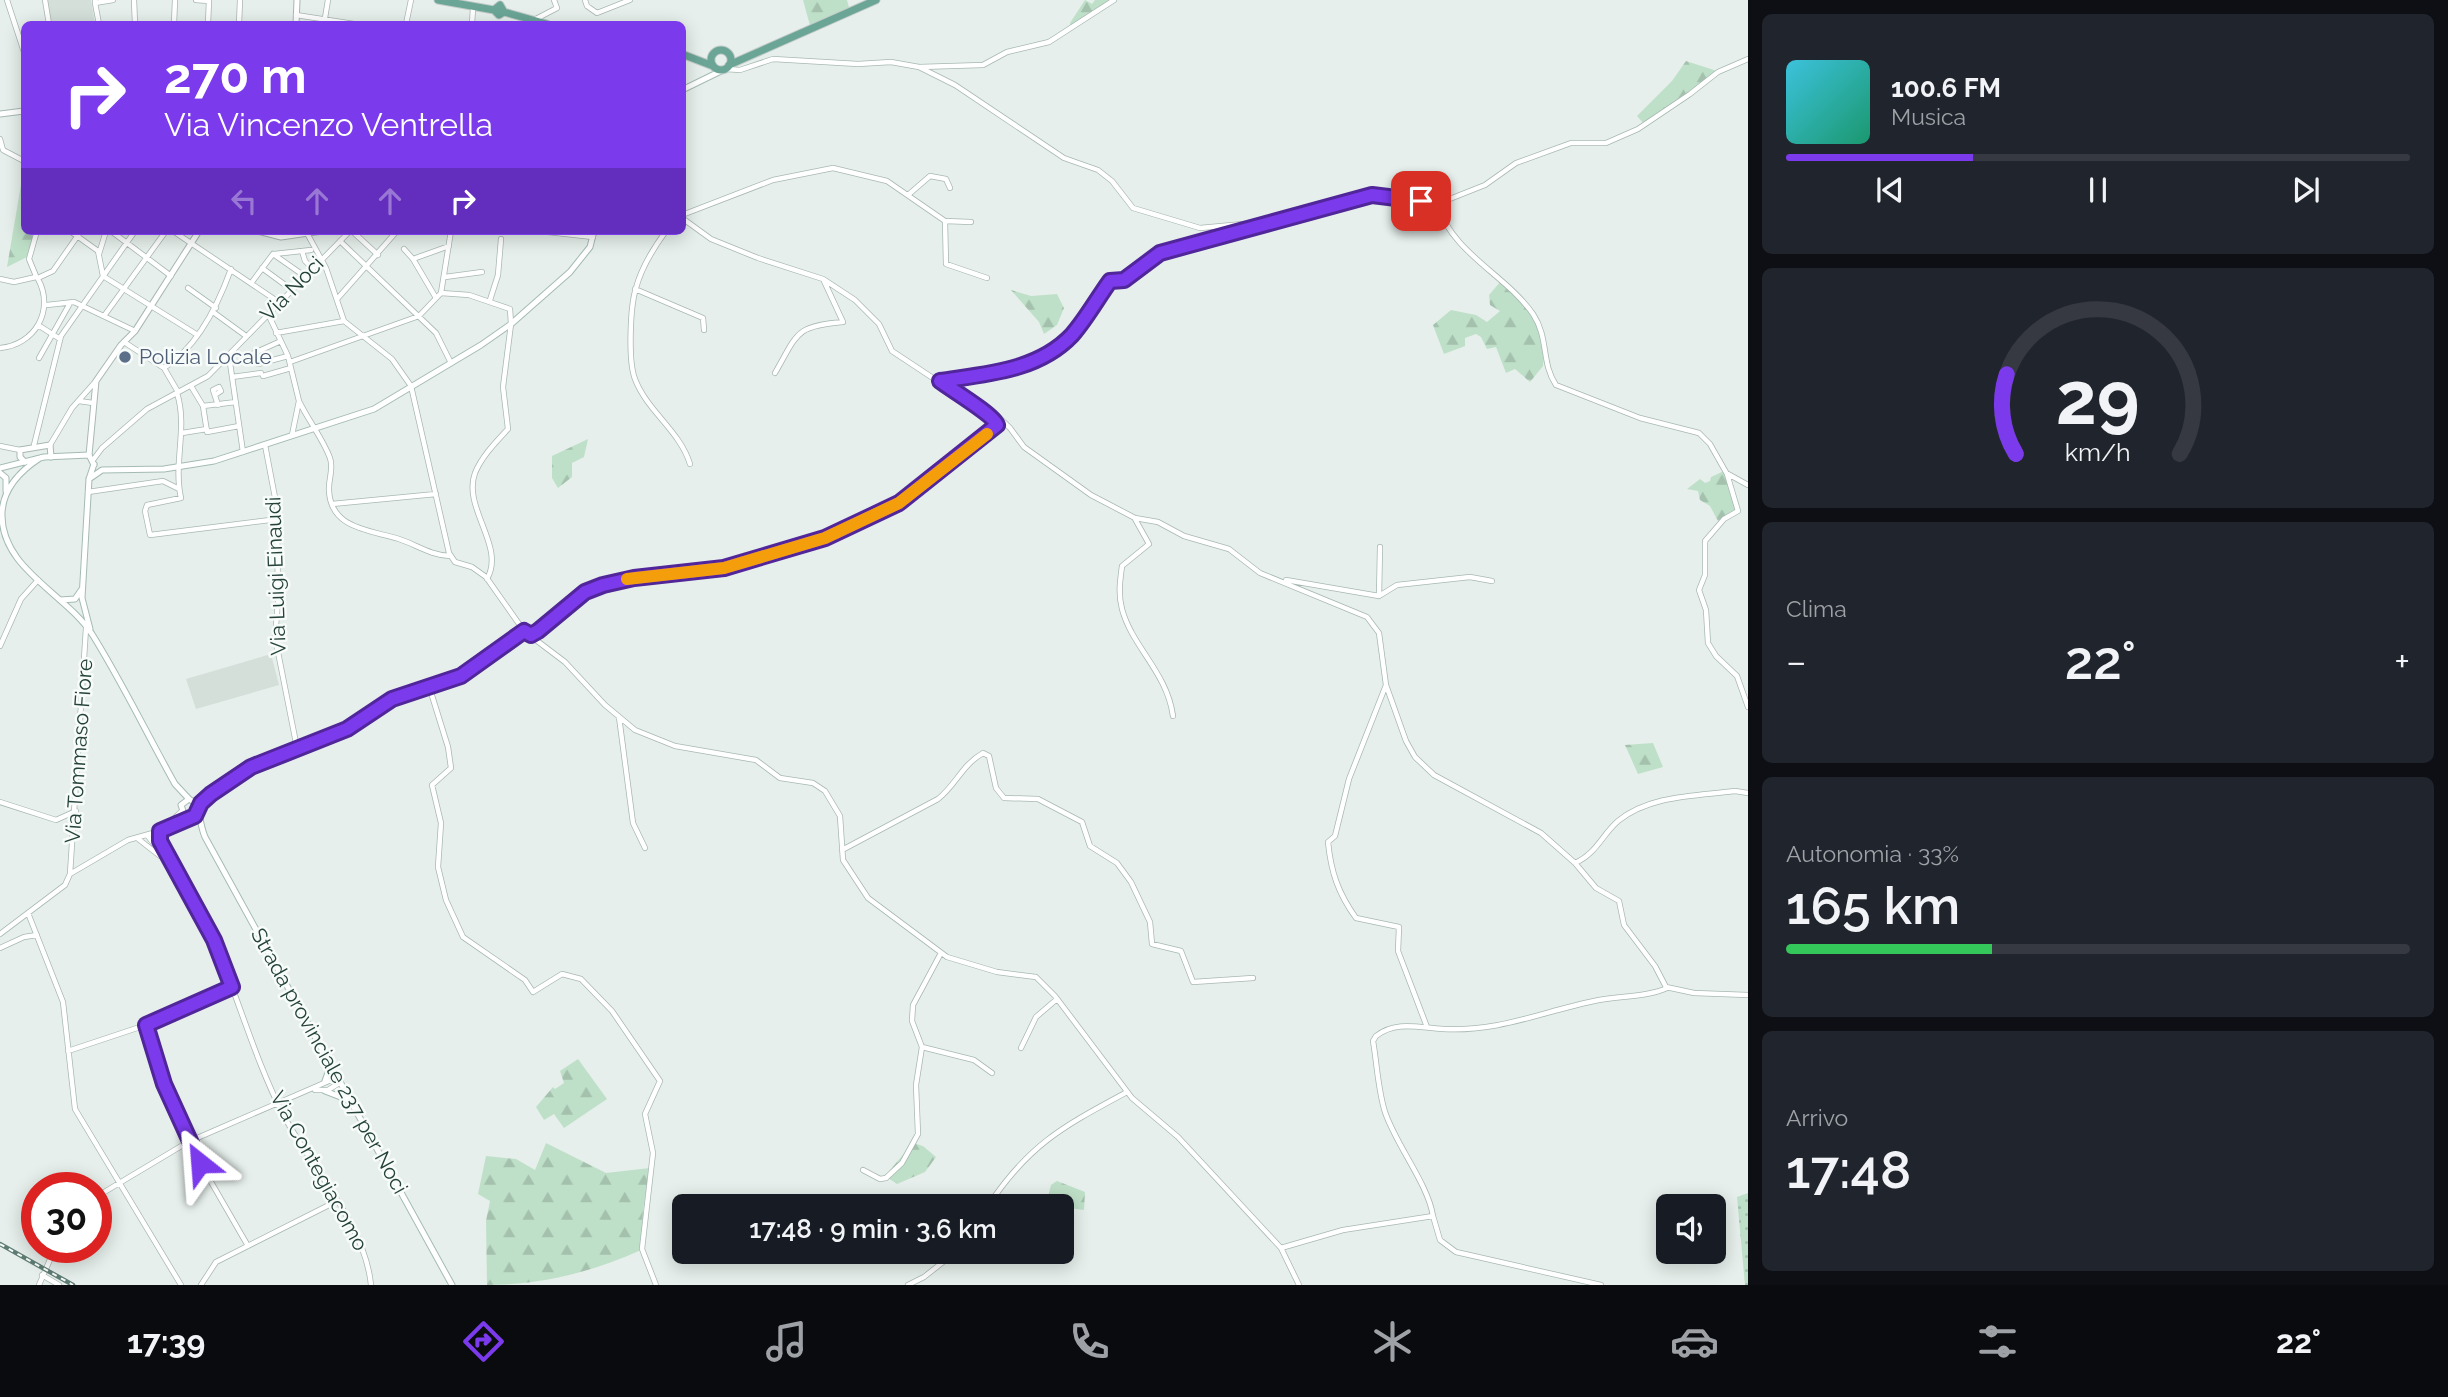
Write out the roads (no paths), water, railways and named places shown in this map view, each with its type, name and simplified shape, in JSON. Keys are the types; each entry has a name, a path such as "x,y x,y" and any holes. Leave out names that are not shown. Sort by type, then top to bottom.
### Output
{"main road":[{"path":"296,20 297,0"},
{"path":"438,0 473,8 500,7 532,21"},
{"path":"686,55 711,65 762,53 876,0"},
{"path":"686,88 728,62 762,53"},
{"path":"699,58 713,54 728,62"},
{"path":"699,82 708,75 713,54"},
{"path":"1,114 21,111"},
{"path":"88,630 83,587 96,381 135,331 196,235"},
{"path":"273,235 308,235"},
{"path":"89,480 103,470 180,467 214,461 374,409 451,364 511,324 570,272 590,247 594,235"},
{"path":"25,462 20,457 20,450 34,445 50,445 51,457"},
{"path":"103,470 92,460 51,457 0,470 6,478 1,524 10,549 88,630 175,784 181,808 192,800 175,784"},
{"path":"6,494 18,475 40,458"},
{"path":"60,600 75,599 83,587"},
{"name":"Strada provinciale 237 per Noci","path":"192,800 198,810 205,837"},
{"name":"Strada provinciale 237 per Noci","path":"181,808 205,837 452,1285"},
{"path":"188,818 198,810"},
{"path":"325,1081 330,1064"},
{"path":"325,1091 351,1101"}],"street":[{"path":"7,0 21,43"},
{"path":"45,0 49,21"},
{"path":"98,21 95,2 113,0"},
{"path":"134,0 135,21"},
{"path":"174,21 175,0"},
{"path":"196,0 209,0 208,21"},
{"path":"239,21 240,0"},
{"path":"325,21 328,0"},
{"path":"407,21 411,0"},
{"path":"532,21 534,17 557,8 554,0"},
{"path":"585,0 597,12 618,2 630,0"},
{"path":"728,62 734,71 773,59 879,65 891,62 919,67 983,65 1007,52 1049,42 1114,0"},
{"path":"472,21 473,8"},
{"path":"940,381 1006,371 1032,362 1071,336 1110,281 1124,280 1160,253 1372,195 1437,204 1485,185 1516,163 1571,143 1605,142 1638,129 1718,72 1748,59"},
{"path":"728,62 745,67"},
{"path":"919,67 956,85 1064,158 1098,170 1112,181 1133,208 1200,228 1268,222"},
{"path":"0,139 3,149 21,157"},
{"path":"686,214 773,180 833,168 887,181 945,221 971,222"},
{"path":"908,195 930,176 946,179 950,188"},
{"path":"1437,204 1446,225 1474,258 1518,296 1536,319 1546,344 1549,375 1556,386 1640,418 1699,433 1710,444 1727,474 1738,511 1724,519 1705,541 1705,575 1699,590 1706,610 1708,643 1716,656 1737,676 1748,707"},
{"path":"531,635 585,592 603,585 634,578 724,568 825,538 899,503 997,425 990,414 892,351 879,324 855,300 823,279 711,239 686,219"},
{"path":"945,221 946,264 987,278"},
{"path":"0,348 19,345 38,325 47,305 29,259 36,235"},
{"path":"75,235 99,254"},
{"path":"107,235 99,254 103,276 196,334"},
{"path":"115,235 171,276"},
{"path":"34,445 60,339 132,235"},
{"path":"104,316 163,235"},
{"path":"179,235 280,303"},
{"path":"308,235 338,298 344,321 393,359 411,386 451,556 455,562 472,567 487,579 524,631 565,662 635,730 675,746 756,760 780,778 819,785 839,816 842,850 851,875 868,898 941,953 997,972 1036,976 1057,999 1126,1092 1178,1137 1281,1248 1299,1285"},
{"name":"Via Noci","path":"92,460 147,409 208,376 347,235"},
{"path":"356,235 378,255"},
{"path":"338,298 394,235"},
{"path":"232,377 262,374 419,316 441,293 450,235"},
{"path":"665,235 635,289 632,352 635,379 655,411 685,446 691,464"},
{"path":"0,279 14,282 53,271 77,237"},
{"path":"490,300 498,275 500,239"},
{"path":"340,241 419,316 443,344 451,364"},
{"path":"414,259 449,246"},
{"path":"252,282 273,254 311,250"},
{"path":"404,250 414,259 436,298"},
{"path":"302,251 305,261 313,269"},
{"path":"273,254 306,277"},
{"path":"262,268 292,290"},
{"path":"164,368 173,362 214,310 231,269"},
{"path":"445,277 482,272"},
{"path":"775,373 798,333 810,325 843,322 823,279"},
{"path":"188,288 246,336"},
{"path":"635,289 703,318 704,330"},
{"path":"441,293 490,300 509,307 511,324 503,387 508,429 483,459 474,475 478,513 494,559 487,579"},
{"path":"47,305 67,302 82,306 135,331"},
{"path":"39,358 69,305"},
{"path":"268,314 290,362 299,401 331,460 328,489 331,504 341,518 359,530 404,541 430,554 451,556"},
{"path":"276,333 344,321"},
{"path":"38,325 60,339"},
{"path":"252,354 281,341"},
{"path":"124,342 164,368 178,393 183,412 179,489 181,498 147,505 145,511 150,536 278,519"},
{"path":"229,355 243,452"},
{"path":"258,364 290,362"},
{"path":"50,445 79,401 96,381"},
{"path":"191,386 203,406 207,430"},
{"path":"951,390 990,409 1027,450 1091,495 1135,518 1158,522 1184,536 1229,549 1249,567 1367,617 1379,634 1386,685 1406,741 1415,757 1434,775 1541,834 1575,863 1596,888 1619,901 1623,925 1669,987"},
{"path":"215,395 218,405"},
{"path":"79,401 93,403"},
{"path":"292,435 299,401"},
{"path":"203,406 236,402"},
{"path":"182,433 239,426"},
{"name":"Via Luigi Einaudi","path":"265,445 278,519 275,637 297,748"},
{"path":"0,446 20,450"},
{"path":"1727,474 1748,485"},
{"path":"88,492 163,481 179,489"},
{"path":"331,504 436,495"},
{"path":"1135,518 1149,544 1122,566 1119,594 1122,612 1159,674 1170,697 1173,716"},
{"path":"1379,596 1380,547"},
{"path":"1271,577 1379,596 1397,585 1470,577 1492,581"},
{"path":"0,646 21,599 38,580"},
{"name":"Via Tommaso Fiore","path":"70,874 88,630"},
{"path":"192,800 211,794 251,767 347,729 392,699 461,676 524,631"},
{"path":"1386,685 1345,791 1335,836 1328,842 1331,868 1342,898 1356,918 1399,927 1398,950 1427,1027"},
{"path":"429,686 448,747 451,768 432,785 441,823 438,866 446,900 463,937 525,980 533,992 562,974 581,979 612,1011 660,1081 645,1114 653,1153 642,1249 656,1285"},
{"path":"619,716 634,823 645,848"},
{"path":"842,850 937,799 951,789 968,761 983,753 989,755 996,788 1004,798 1038,799 1082,822 1090,846 1117,863 1131,882 1150,922 1152,943 1181,951 1193,982 1253,978"},
{"path":"1575,863 1594,851 1619,821 1646,805 1735,791 1748,793"},
{"path":"198,810 211,794"},
{"path":"0,802 55,820 76,811"},
{"path":"160,831 181,808"},
{"path":"0,934 65,885 70,874 128,839 160,831 188,818"},
{"name":"Via Contegiacomo","path":"160,831 160,841 173,869 214,940 279,1103 337,1201 369,1264 371,1285"},
{"name":"Via Contegiacomo","path":"147,835 173,869"},
{"name":"Via Contegiacomo","path":"137,838 173,869"},
{"path":"28,913 63,1002 75,1108 181,1285"},
{"path":"0,948 24,937 37,936"},
{"path":"863,1170 880,1179 886,1178 910,1150 920,1123 916,1085 922,1046 912,1021 913,1005 941,953"},
{"path":"68,1052 146,1025 232,987"},
{"path":"1601,1285 1456,1252 1440,1240 1423,1185 1412,1169 1385,1111 1373,1041 1381,1031 1392,1028 1504,1026 1581,1003 1632,993 1658,992 1669,987 1694,993 1748,995"},
{"path":"1021,1048 1036,1017 1057,999"},
{"path":"146,1025 164,1084 188,1142 248,1246"},
{"path":"922,1046 974,1060 992,1073"},
{"path":"315,1089 325,1091 339,1080"},
{"path":"112,1188 188,1142 315,1089 325,1081 339,1080"},
{"path":"996,1194 1009,1175 1043,1140 1126,1092"},
{"path":"201,1285 216,1262 337,1201"},
{"path":"1281,1248 1343,1230 1433,1216"},
{"path":"39,1285 48,1263"},
{"path":"908,1285 940,1264"},
{"path":"42,1276 59,1285"}],"railway":[{"path":"0,1244 73,1285"}],"place":[{"name":"Polizia Locale","path":"125,357"}]}
